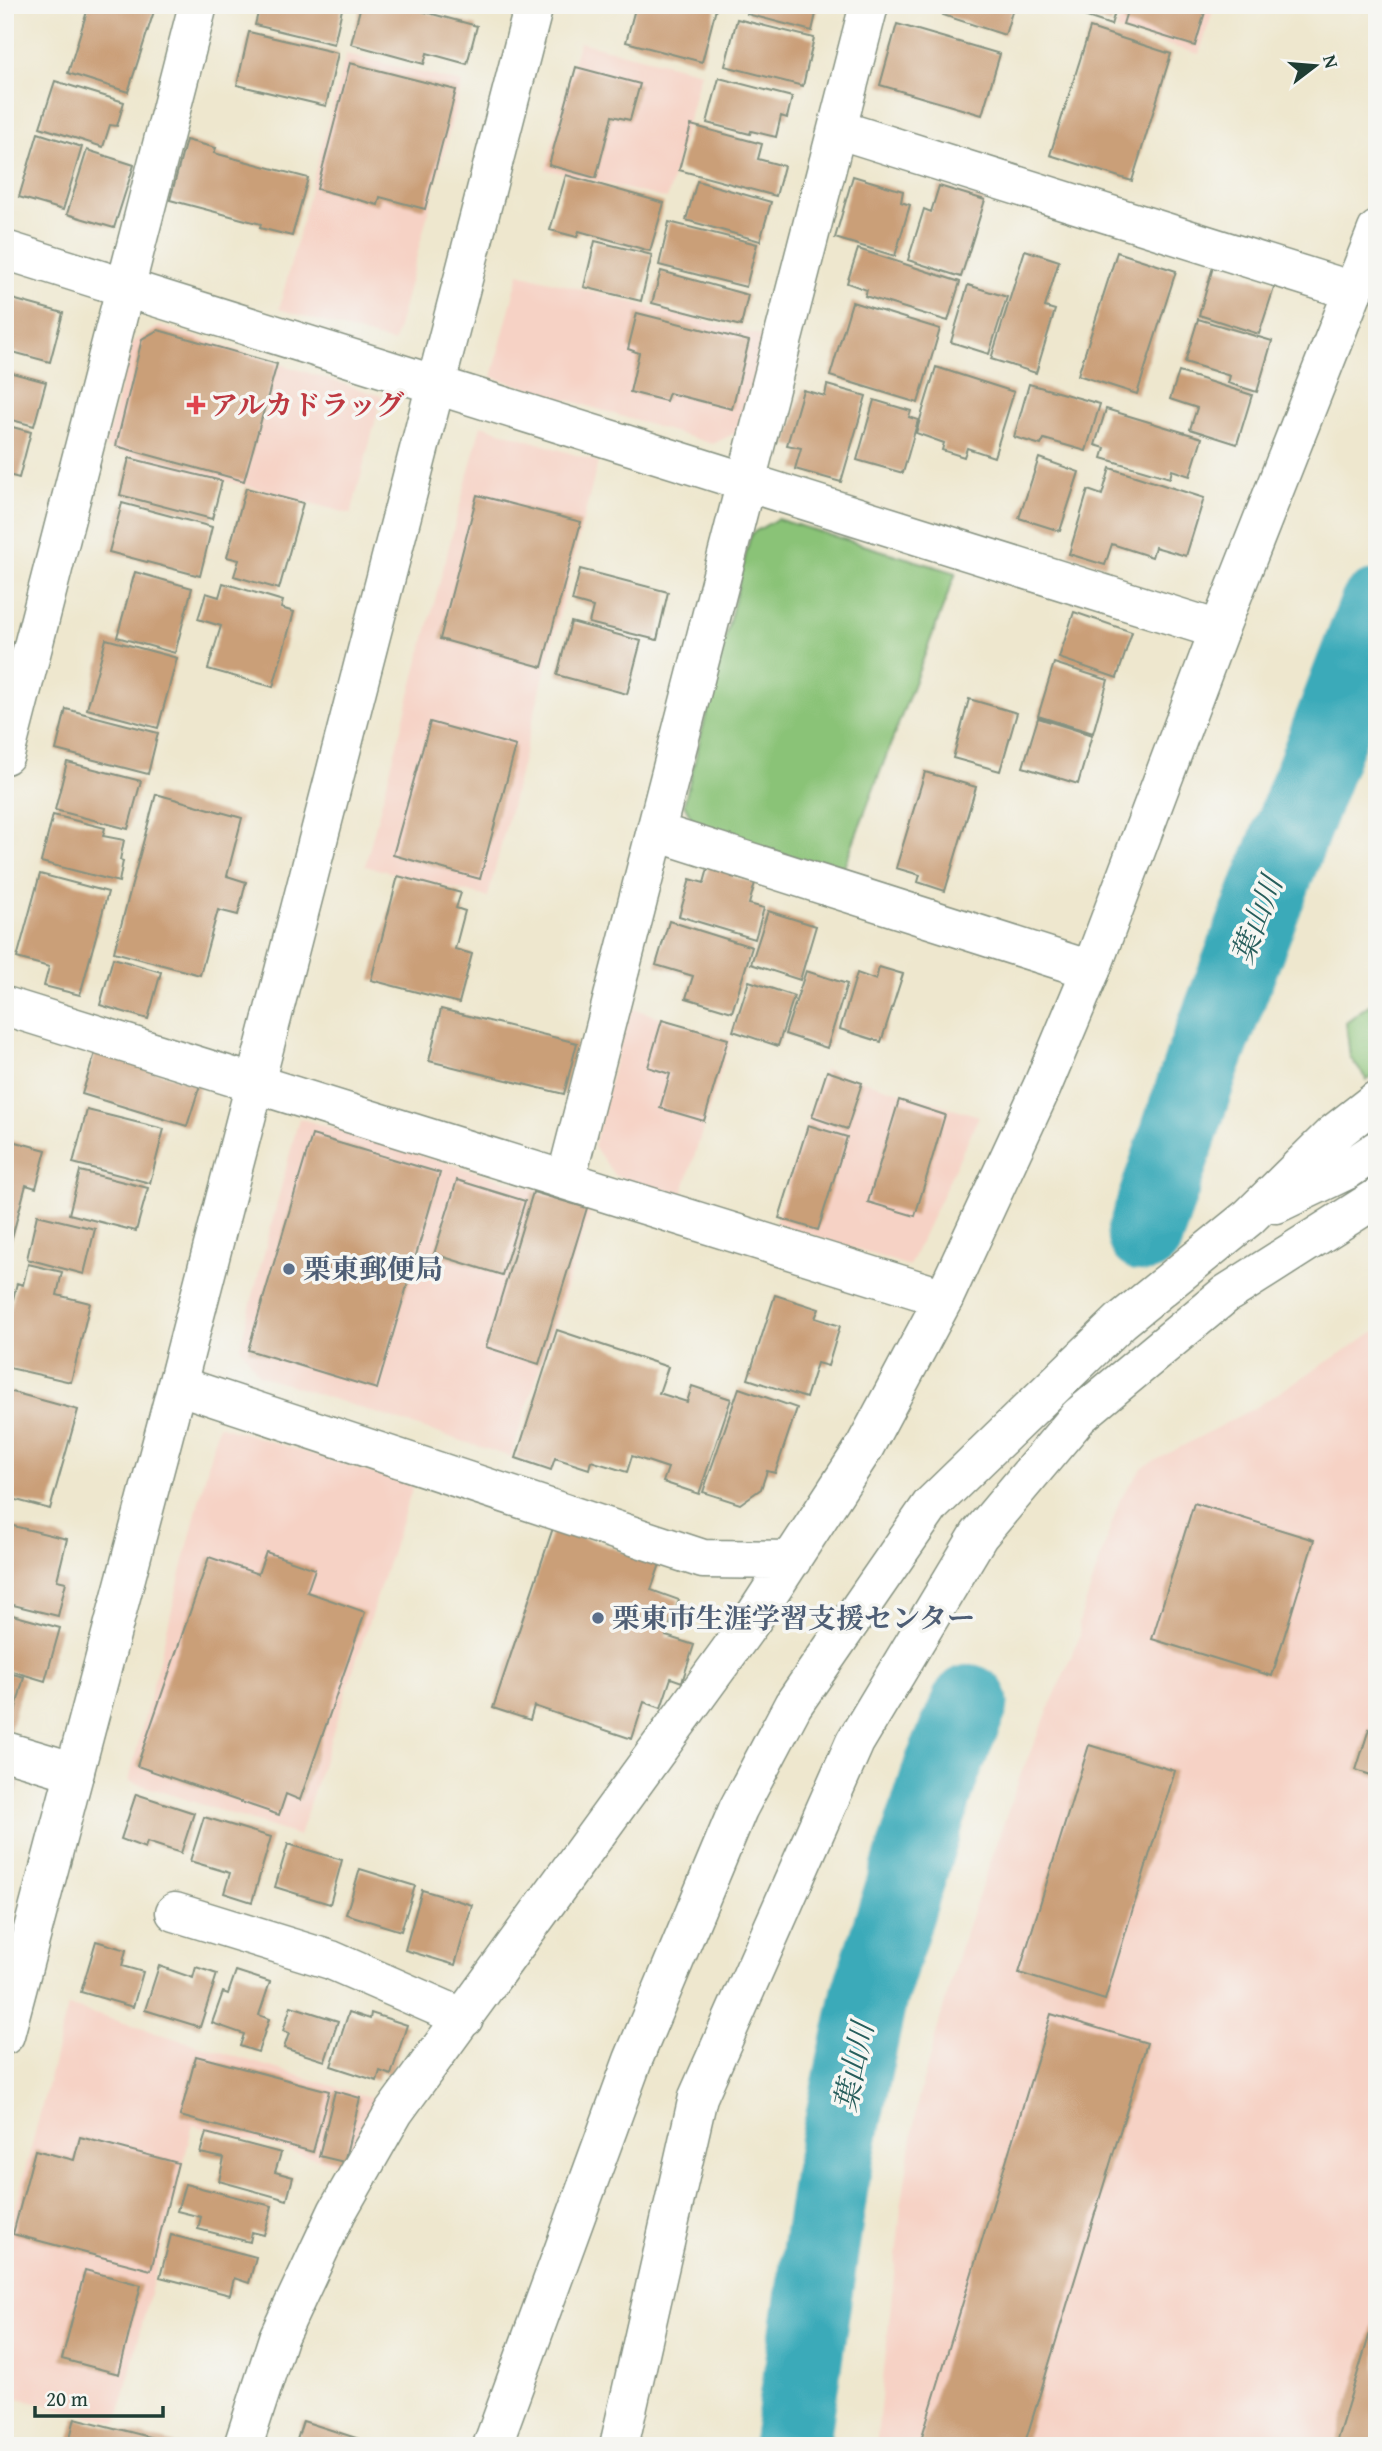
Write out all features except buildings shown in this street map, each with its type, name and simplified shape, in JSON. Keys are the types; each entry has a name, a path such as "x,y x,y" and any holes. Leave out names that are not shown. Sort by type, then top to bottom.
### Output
{"main road":[{"path":"5,755 198,5"},
{"path":"5,2035 256,1082 534,5"},
{"path":"566,1179 869,5"},
{"path":"837,129 1353,291"},
{"path":"243,2446 278,2339 337,2212 394,2112 752,1620 863,1448 944,1298 1042,1087 1091,970 1219,631 1377,230"},
{"path":"5,250 1219,631"},
{"path":"656,832 1091,970"},
{"path":"5,1006 944,1298"},
{"path":"492,2446 633,2060 738,1809 793,1705 931,1505 1121,1321 1249,1217 1332,1135 1377,1100"},
{"path":"1249,1217 1347,1170 1377,1150"},
{"path":"619,2446 698,2097 855,1742 979,1535 1079,1416 1226,1294 1377,1198"},
{"path":"177,1385 703,1559 792,1560"},
{"path":"5,1751 75,1772"},
{"path":"175,1912 331,1960 464,2018"}],"shaded area":[{"path":"1125,5 1215,5 1199,54 1116,30"},
{"path":"579,42 701,72 667,199 546,169"},
{"path":"346,54 462,83 394,343 279,309"},
{"path":"519,273 766,337 741,430 713,444 492,377"},
{"path":"160,326 382,396 351,514 105,448 132,342"},
{"path":"481,425 598,462 488,897 365,866"},
{"path":"628,1007 731,1040 682,1195 615,1176 594,1146"},
{"path":"824,1069 979,1116 909,1266 775,1223"},
{"path":"299,1118 592,1207 511,1457 259,1375 240,1346"},
{"path":"1377,1330 1377,2446 876,2446 901,2208 918,2099 959,1952 1020,1776 1080,1636 1079,1623 1120,1499 1143,1467 1256,1407"},
{"path":"218,1425 413,1486 299,1836 129,1781"},
{"path":"5,1778 19,1783 5,1838"},
{"path":"68,2006 379,2100 342,2165 193,2125 117,2423 5,2395 5,2248"}],"green space":[{"path":"777,519 956,573 840,877 700,834 684,804 751,534"},
{"path":"1377,999 1377,1074 1367,1080 1350,1057 1346,1022"}],"waterway":[{"name":"葉山川","path":"1145,1234 1203,1061 1377,608"},
{"name":"葉山川","path":"791,2446 832,2173 869,1997 942,1768 970,1703"}],"place":[{"name":"アルカドラッグ","path":"196,405"},
{"name":"栗東郵便局","path":"289,1269"},
{"name":"栗東市生涯学習支援センター","path":"598,1618"}]}
